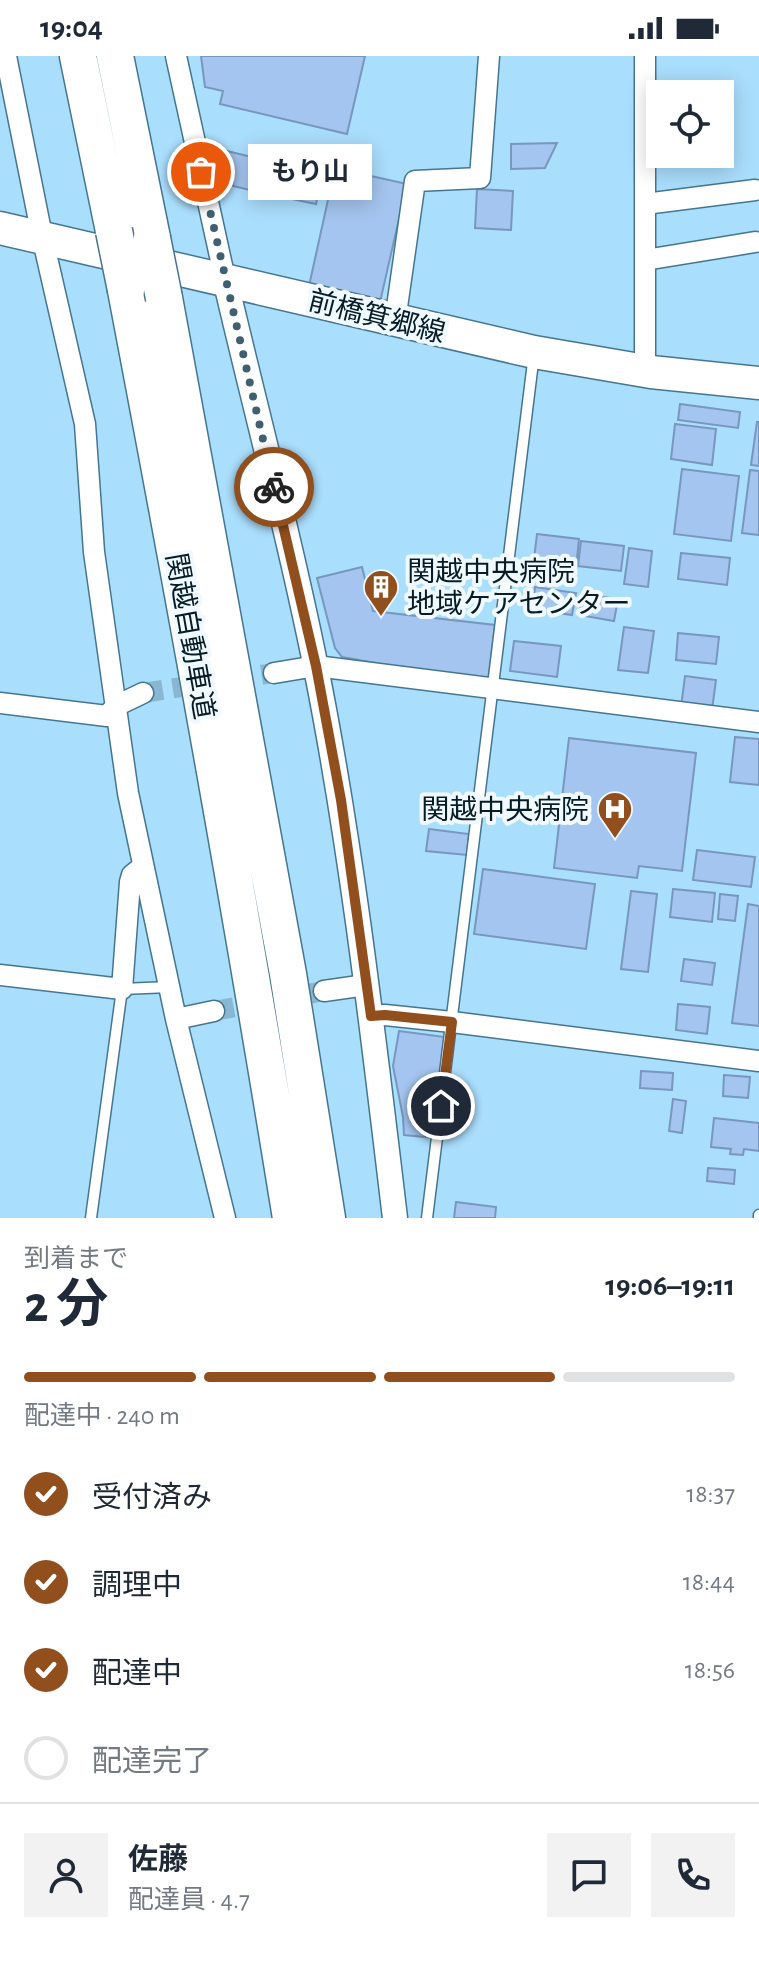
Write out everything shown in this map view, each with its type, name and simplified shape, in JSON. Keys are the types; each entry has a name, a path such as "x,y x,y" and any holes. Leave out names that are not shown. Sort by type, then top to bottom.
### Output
{"highway":[{"name":"関越自動車道","path":"78,56 194,643 291,1218"},
{"name":"関越自動車道","path":"115,56 164,298 288,974 327,1218"}],"main road":[{"name":"前橋箕郷線","path":"0,228 534,352 645,371 759,383"}],"street":[{"path":"6,56 42,236 85,424 94,552 128,793 176,1019 225,1218"},
{"path":"176,56 316,666 341,800 395,1218"},
{"path":"395,321 415,181 480,178 489,56"},
{"path":"645,56 645,371"},
{"path":"645,204 755,190"},
{"path":"645,260 755,242"},
{"path":"274,673 316,666 759,722"},
{"path":"0,703 107,716 116,706 143,693"},
{"path":"0,975 122,989 130,882 132,875 142,867"},
{"path":"324,991 366,985"},
{"path":"176,1019 214,1011"},
{"path":"371,1016 452,1022 759,1061"}],"lane":[{"path":"427,1218 534,352"},
{"path":"91,1218 122,989 170,987"}],"building":[{"path":"201,56 365,56 347,134 220,104 223,91 205,87"},
{"path":"557,143 545,168 511,169 511,144"},
{"path":"227,151 269,161 262,193 233,186"},
{"path":"270,162 323,174 316,204 263,193"},
{"path":"335,168 407,184 380,302 309,286"},
{"path":"477,189 513,191 511,230 475,228"},
{"path":"680,404 740,412 738,428 678,420"},
{"path":"759,422 759,466 751,465"},
{"path":"675,424 716,429 712,465 671,459"},
{"path":"682,469 739,476 731,541 674,534"},
{"path":"750,470 759,471 759,535 742,533"},
{"path":"537,534 579,539 575,577 552,574 553,561 534,559"},
{"path":"581,541 624,546 621,571 578,566"},
{"path":"629,548 652,551 648,587 624,584"},
{"path":"681,553 730,558 727,585 678,579"},
{"name":"関越中央病院 地域ケアセンター","path":"362,567 373,611 495,625 488,683 342,657 335,648 317,578"},
{"path":"535,587 576,593 572,615 532,609"},
{"path":"582,594 618,599 614,621 579,615"},
{"path":"624,627 654,631 648,673 618,670"},
{"path":"678,633 719,637 716,664 676,660"},
{"path":"514,641 561,646 557,677 510,671"},
{"path":"685,676 716,680 712,710 681,707"},
{"path":"735,737 759,739 759,785 730,782"},
{"path":"569,738 696,753 682,871 639,866 637,878 554,868"},
{"path":"429,829 469,834 467,855 426,851"},
{"path":"697,850 755,857 751,887 693,880"},
{"path":"483,869 595,884 586,949 474,934"},
{"path":"673,889 715,893 712,922 670,917"},
{"path":"631,891 657,894 648,972 621,969"},
{"path":"720,894 738,896 735,921 718,919"},
{"path":"748,904 759,906 759,1026 732,1023"},
{"path":"684,959 715,963 712,985 681,981"},
{"path":"678,1004 710,1007 707,1034 676,1030"},
{"path":"399,1031 445,1037 435,1138 404,1135 393,1066"},
{"path":"641,1071 673,1073 672,1090 640,1088"},
{"path":"724,1075 750,1077 748,1098 723,1096"},
{"path":"673,1099 686,1101 682,1133 669,1131"},
{"path":"714,1118 759,1123 759,1151 744,1149 743,1155 730,1154 731,1149 711,1147"},
{"path":"708,1168 735,1170 734,1184 707,1181"},
{"path":"456,1202 496,1207 495,1218 454,1218"}],"tunnel":[{"path":"143,693 274,673"},
{"path":"214,1011 324,991"}],"way so far":[{"path":"201,172 274,487"}],"place":[{"name":"もり山","path":"201,172"},
{"name":"関越中央病院 地域ケアセンター","path":"381,618"},
{"name":"関越中央病院","path":"615,840"}],"route":[{"path":"274,487 316,666 341,800 371,1016 452,1022 441,1106"}]}
